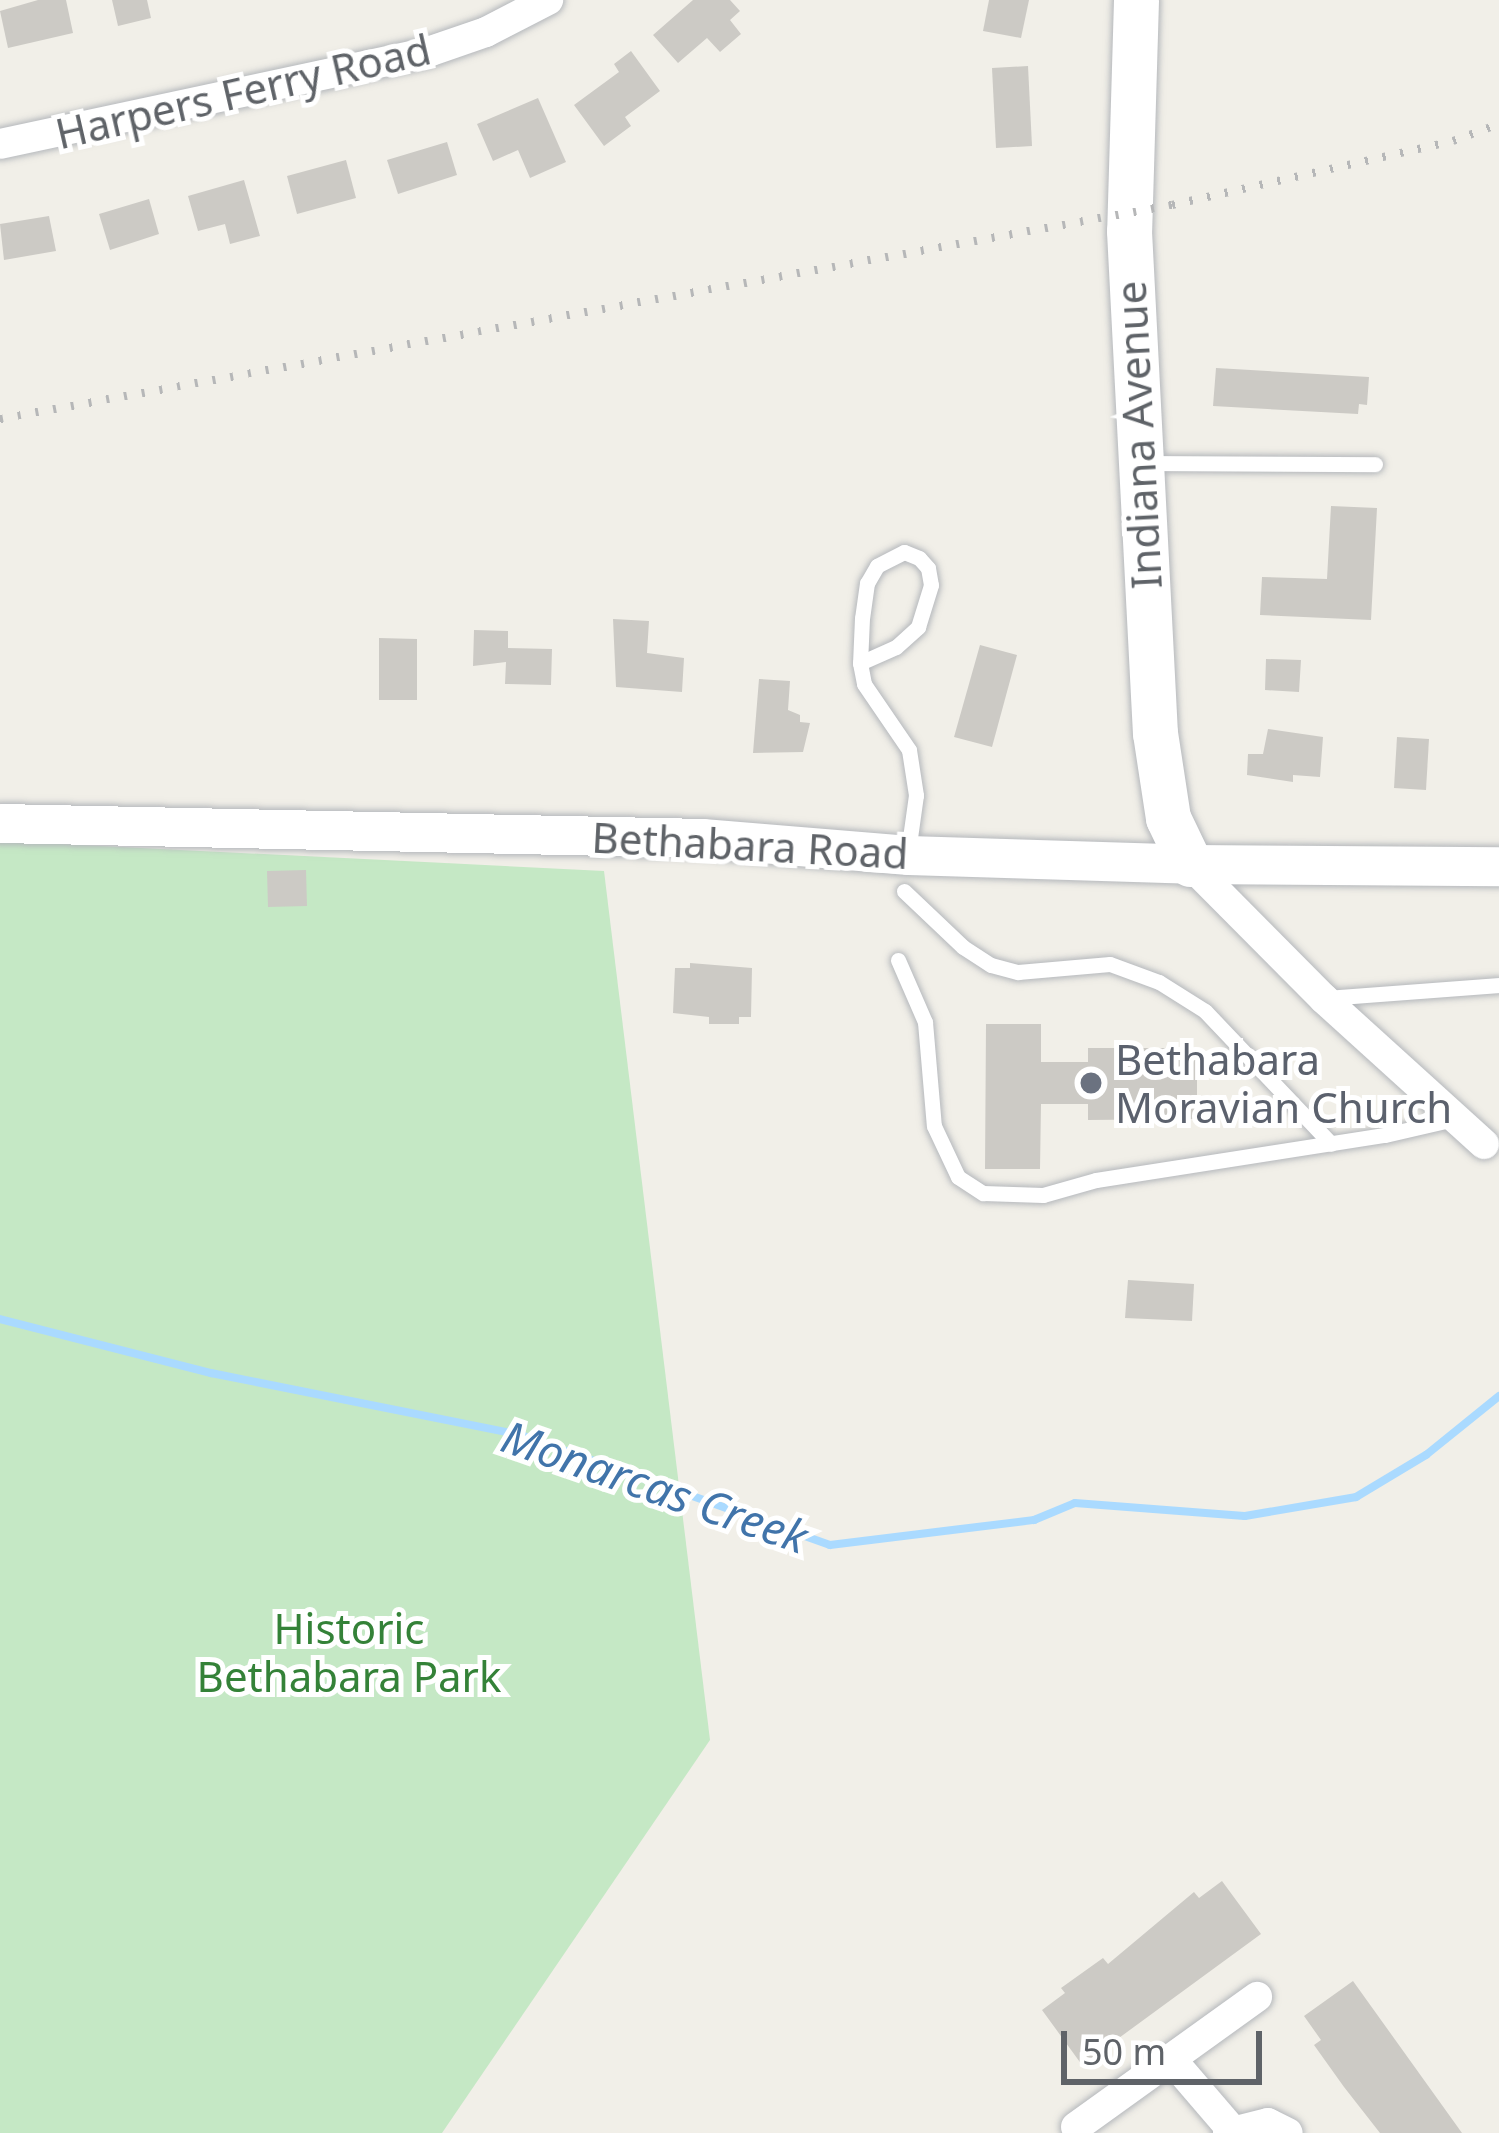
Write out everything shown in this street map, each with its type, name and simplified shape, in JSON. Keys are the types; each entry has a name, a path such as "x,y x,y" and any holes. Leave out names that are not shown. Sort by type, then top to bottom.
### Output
{"main road":[{"name":"Indiana Avenue","path":"1136,0 1128,199 1138,463 1158,764 1168,818 1190,864"}],"street":[{"name":"Harpers Ferry Road","path":"0,144 428,52 486,32 548,0"},
{"name":"Bethabara Road","path":"0,823 702,838 906,873 1190,864 1499,866"},
{"path":"1190,864 1324,999 1484,1144"},
{"path":"1076,2127 1257,1997"},
{"path":"1171,2059 1229,2131 1268,2123 1288,2133"}],"lane":[{"path":"1138,463 1375,464"},
{"path":"860,663 896,647 918,627 931,585 919,558 904,552 890,556 867,583 860,663 864,684 909,749 916,795 906,873 963,947 991,965 1018,972 1111,964 1159,982 1204,1011 1330,1144"},
{"path":"898,960 925,1022 934,1126 958,1177 983,1193 1043,1195 1096,1180 1330,1144 1457,1118"},
{"path":"1324,999 1499,986"}],"green space":[{"name":"Historic Bethabara Park","path":"0,841 604,871 710,1740 442,2133 0,2133"}],"building":[{"path":"38,0 66,0 73,33 8,48 0,11"},
{"path":"112,0 147,0 151,18 118,26"},
{"path":"693,0 730,0 740,11 730,20 741,34 720,52 707,38 678,63 653,35"},
{"path":"989,0 1029,0 1021,38 983,31"},
{"path":"631,51 660,91 625,117 631,126 604,146 574,105 619,72 614,64"},
{"path":"1028,66 1032,146 996,148 992,68"},
{"path":"538,98 566,162 530,178 518,150 493,161 477,124"},
{"path":"447,142 457,175 398,194 387,160"},
{"path":"346,160 356,198 297,214 287,176"},
{"path":"244,180 260,236 230,244 225,224 198,231 188,196"},
{"path":"149,199 159,234 110,250 99,214"},
{"path":"49,216 56,251 4,260 0,224"},
{"path":"1216,368 1369,377 1367,405 1359,404 1358,414 1213,406"},
{"path":"1331,506 1377,508 1371,620 1260,615 1262,577 1327,579"},
{"path":"613,619 649,621 647,653 684,658 682,692 616,687"},
{"path":"474,630 508,631 508,648 552,649 551,685 505,684 506,662 473,666"},
{"path":"379,638 417,639 417,700 379,700"},
{"path":"980,645 1017,655 992,747 954,737"},
{"path":"1266,659 1301,660 1299,692 1265,690"},
{"path":"759,679 790,681 788,710 800,715 800,722 810,723 803,752 753,753"},
{"path":"1268,729 1323,737 1320,777 1293,775 1293,782 1247,775 1248,754 1263,754"},
{"path":"1397,737 1429,739 1426,790 1394,788"},
{"path":"306,870 307,906 268,907 267,871"},
{"path":"690,963 752,968 751,1017 739,1017 739,1024 709,1024 709,1017 673,1013 675,968 690,968"},
{"name":"Bethabara Moravian Church","path":"986,1024 1041,1024 1041,1062 1088,1062 1088,1048 1197,1048 1197,1119 1088,1120 1088,1104 1041,1104 1040,1169 985,1169"},
{"path":"1128,1280 1194,1284 1192,1321 1125,1318"},
{"path":"1222,1881 1261,1934 1082,2065 1042,2010 1065,1993 1061,1988 1103,1958 1108,1964 1194,1892 1199,1898"},
{"path":"1353,1981 1462,2133 1380,2133 1344,2087 1314,2045 1321,2040 1304,2016"}],"waterway":[{"name":"Monarcas Creek","path":"0,1319 211,1373 521,1435 830,1545 1034,1520 1075,1503 1245,1516 1356,1497 1426,1455 1499,1396"}],"railway":[{"path":"0,419 1172,205 1453,141 1499,124"}],"place":[{"name":"Bethabara Moravian Church","path":"1091,1083"}]}
